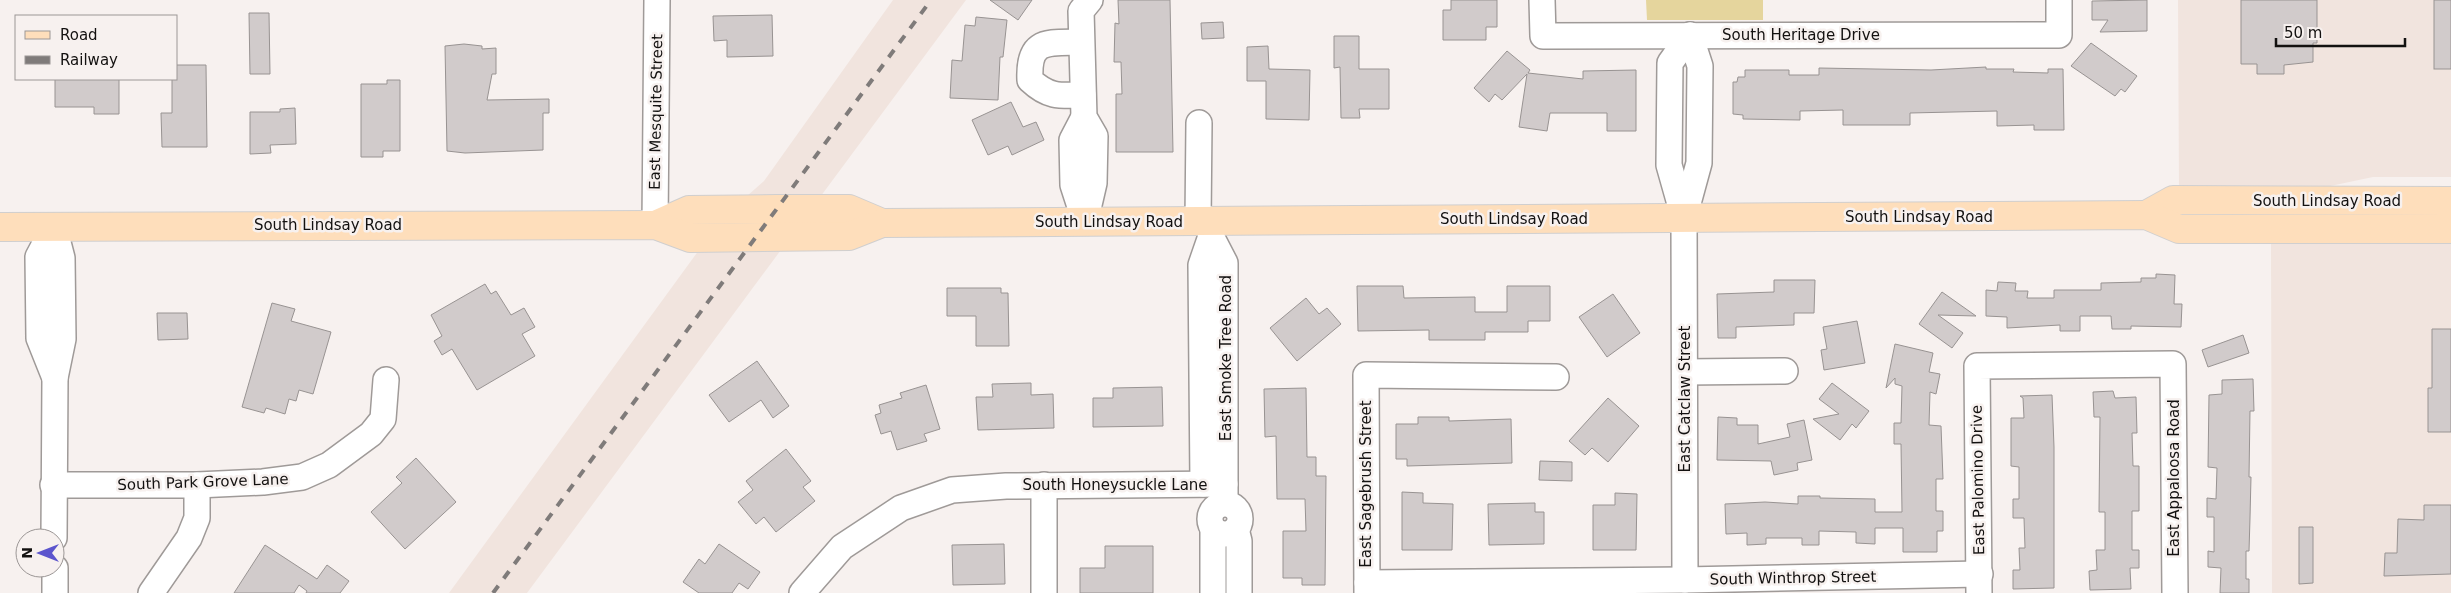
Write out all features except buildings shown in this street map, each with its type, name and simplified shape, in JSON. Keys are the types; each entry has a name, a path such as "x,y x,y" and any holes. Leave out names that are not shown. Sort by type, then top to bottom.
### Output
{"main road":[{"name":"South Lindsay Road","path":"2146,215 2173,200 2451,201"},
{"path":"2232,228 2260,216 2317,214 2327,210 2333,202"},
{"name":"South Lindsay Road","path":"0,227 655,225 690,238 849,236 882,223 1085,222 1207,226 1684,218 2146,215 2179,229 2451,229"}],"street":[{"name":"East Mesquite Street","path":"655,225 657,0"},
{"path":"1085,222 1073,185 1072,140 1083,106 1081,12 1090,0"},
{"name":"South Heritage Drive","path":"1542,0 1543,36 2059,35 2059,0"},
{"name":"East Catclaw Street","path":"1685,580 1684,218 1668,165 1670,64 1690,35"},
{"path":"1082,42 1048,43 1035,50 1030,62 1030,80 1042,91 1083,106"},
{"path":"1199,123 1207,226"},
{"name":"East Smoke Tree Road","path":"1207,226 1225,264 1218,491"},
{"path":"54,227 38,257 39,338 55,378 54,528"},
{"name":"East Palomino Drive","path":"1979,584 1977,366 2173,364"},
{"name":"East Appaloosa Road","path":"2173,364 2175,593"},
{"path":"1685,372 1785,371"},
{"name":"East Sagebrush Street","path":"1367,588 1366,375 1556,376"},
{"name":"South Park Grove Lane","path":"54,485 197,485 263,482 302,477 330,465 371,434 383,419 386,380"},
{"path":"150,593 189,538 197,518 197,485"},
{"path":"1044,485 1044,593"},
{"name":"South Honeysuckle Lane","path":"802,593 842,547 901,508 952,490 1044,485 1218,491"},
{"path":"1218,491 1210,520 1225,529 1239,541 1239,593"},
{"path":"1213,593 1225,529"},
{"path":"55,578 55,593"},
{"name":"South Winthrop Street","path":"1367,588 1579,587 1685,580 1979,584"}],"shaded area":[{"path":"893,0 966,0 527,593 449,593 699,250 747,196 764,181"},
{"path":"1646,0 1763,0 1763,20 1647,20"},
{"path":"2178,0 2451,0 2451,177 2373,177 2316,189 2179,190"},
{"path":"2451,240 2451,593 2272,593 2271,242"}],"railway":[{"path":"493,593 931,0"}]}
